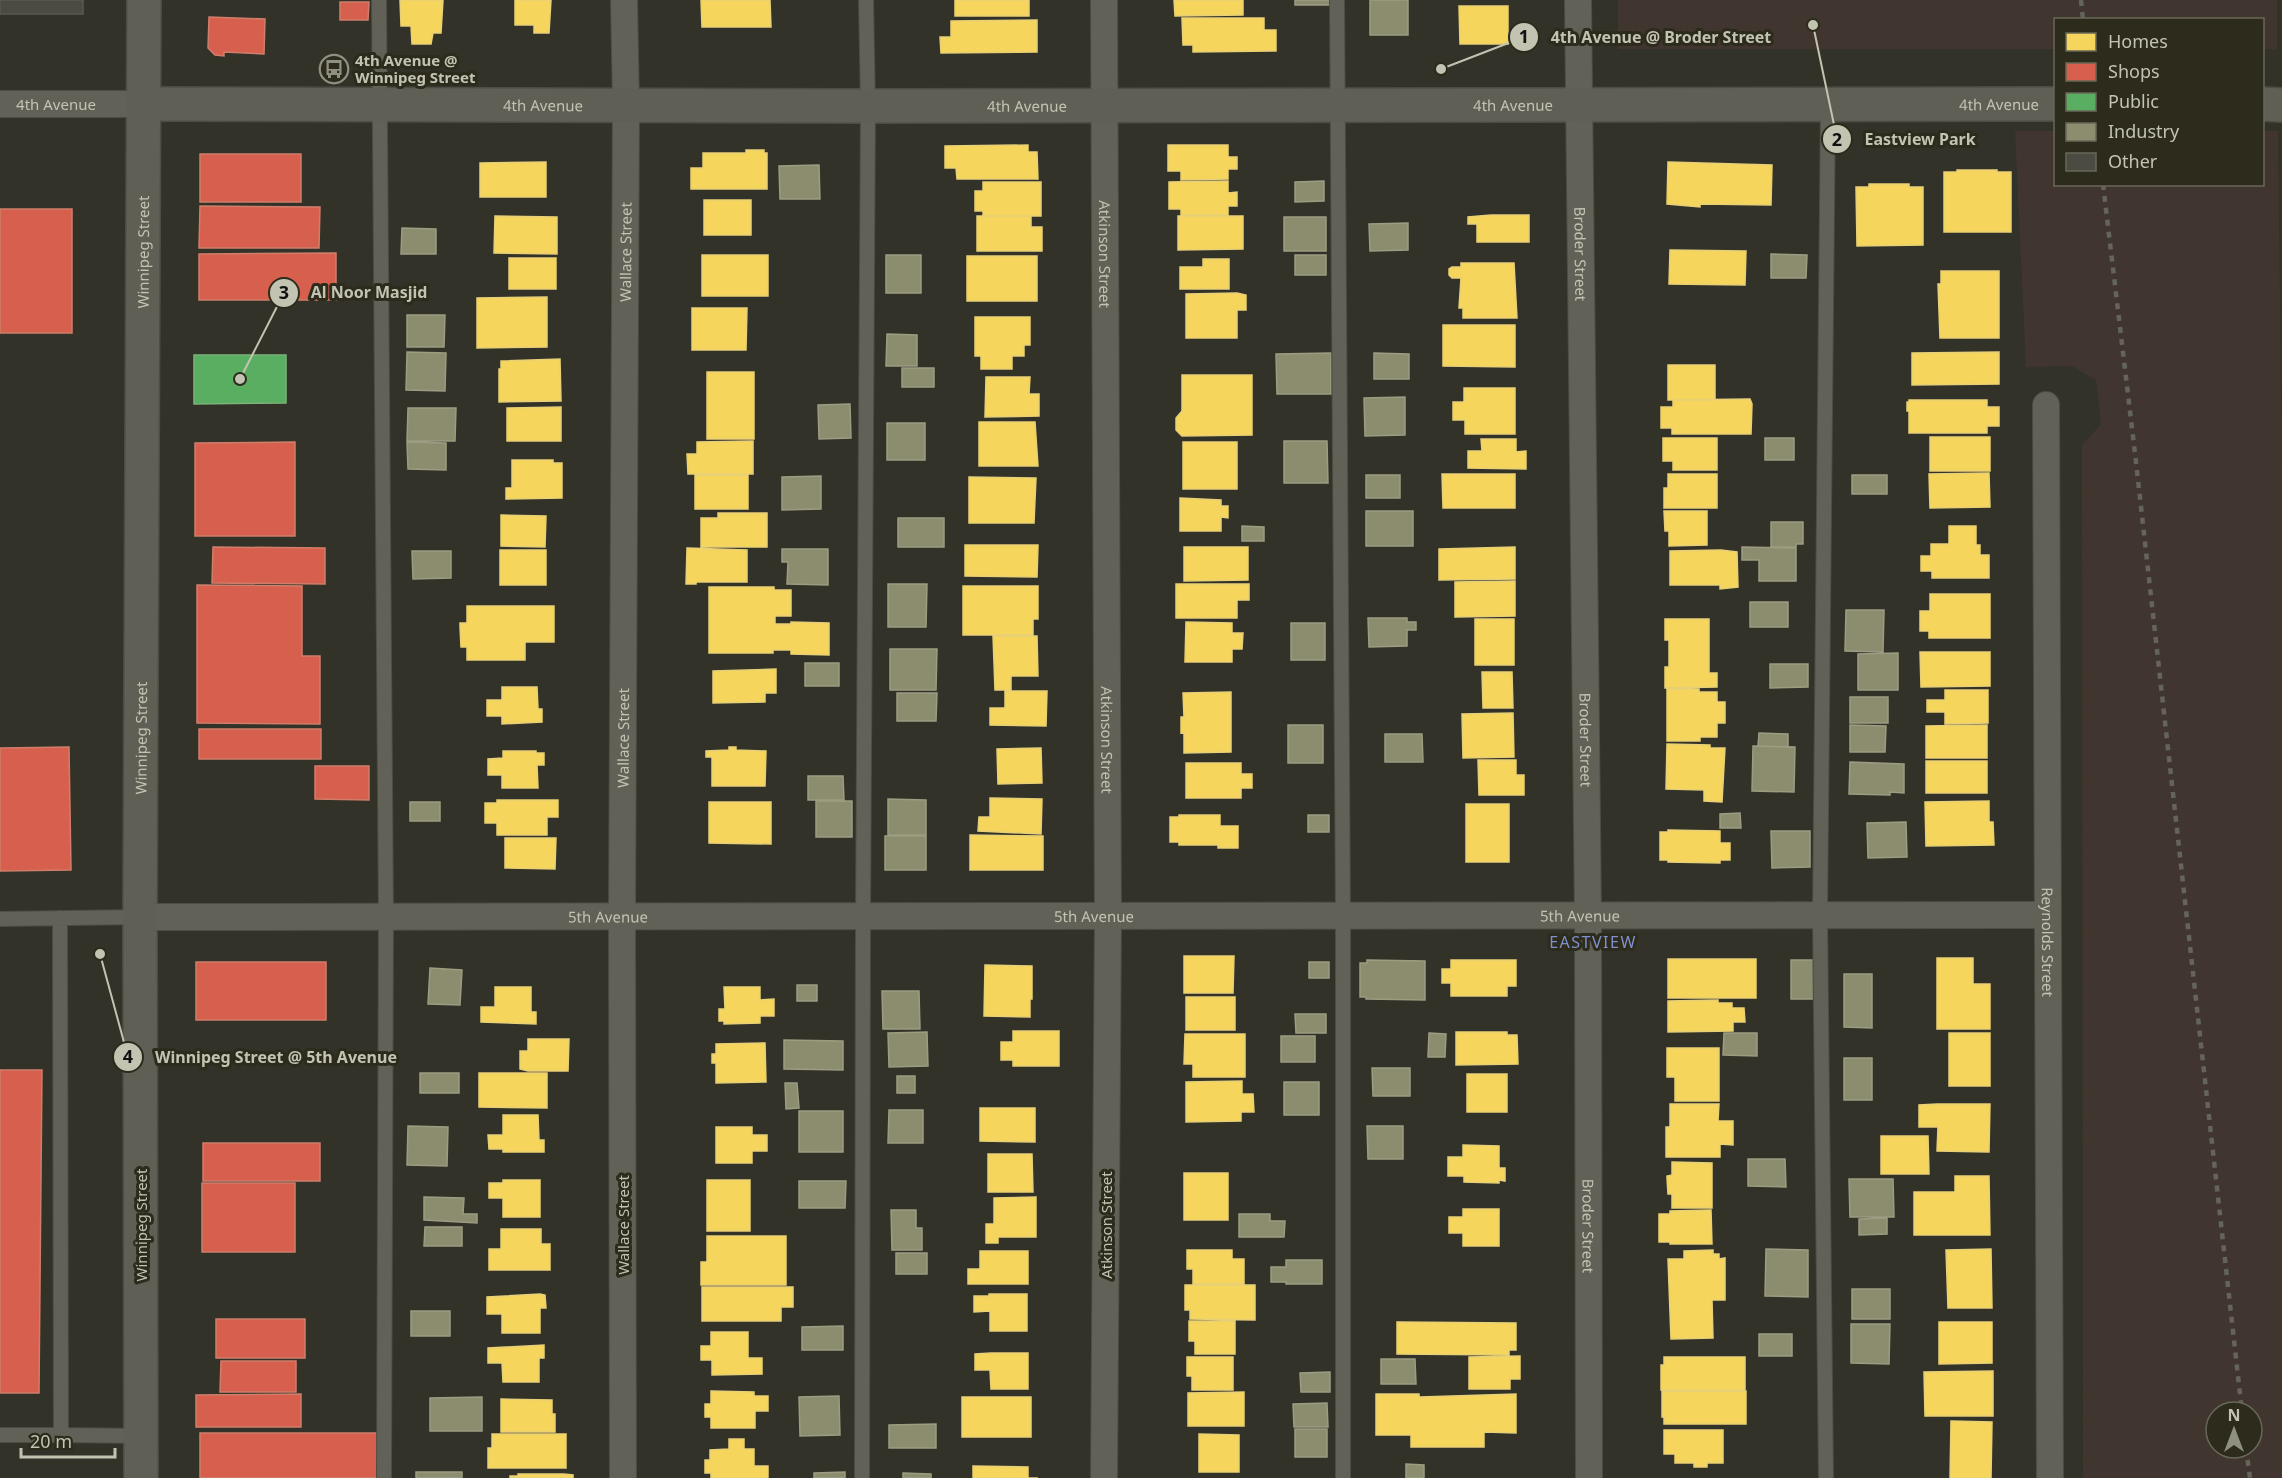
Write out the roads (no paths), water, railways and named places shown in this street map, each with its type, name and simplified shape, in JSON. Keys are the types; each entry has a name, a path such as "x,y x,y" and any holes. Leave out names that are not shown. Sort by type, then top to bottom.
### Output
{"street":[{"name":"Winnipeg Street","path":"141,1478 140,917 144,0"},
{"name":"Wallace Street","path":"623,1478 622,915 626,105 624,0"},
{"name":"Atkinson Street","path":"1104,0 1108,917 1104,1478"},
{"name":"Broder Street","path":"1578,0 1588,917 1589,1478"},
{"name":"4th Avenue","path":"0,104 868,106 2054,104"},
{"path":"2264,104 2282,105"},
{"name":"Reynolds Street","path":"2046,405 2050,1478"},
{"name":"5th Avenue","path":"140,917 2047,915"}],"lane":[{"path":"379,0 386,918 384,1478"},
{"path":"862,1478 868,106 866,0"},
{"path":"1337,0 1343,916 1342,1478"},
{"path":"1826,1478 1820,916 1828,105"},
{"path":"0,919 140,917"},
{"path":"60,918 61,1435"},
{"path":"0,1435 141,1436"}],"railway":[{"path":"2081,0 2083,18"},
{"path":"2103,186 2241,1400"},
{"path":"2248,1460 2250,1478"}],"place":[{"name":"Eastview Park","path":"1813,25"},
{"name":"4th Avenue @ Winnipeg Street","path":"334,69"},
{"name":"4th Avenue @ Broder Street","path":"1441,69"},
{"name":"Al Noor Masjid","path":"240,379"},
{"name":"Winnipeg Street @ 5th Avenue","path":"100,954"}],"district":[{"name":"EASTVIEW","path":"1593,942"}]}
